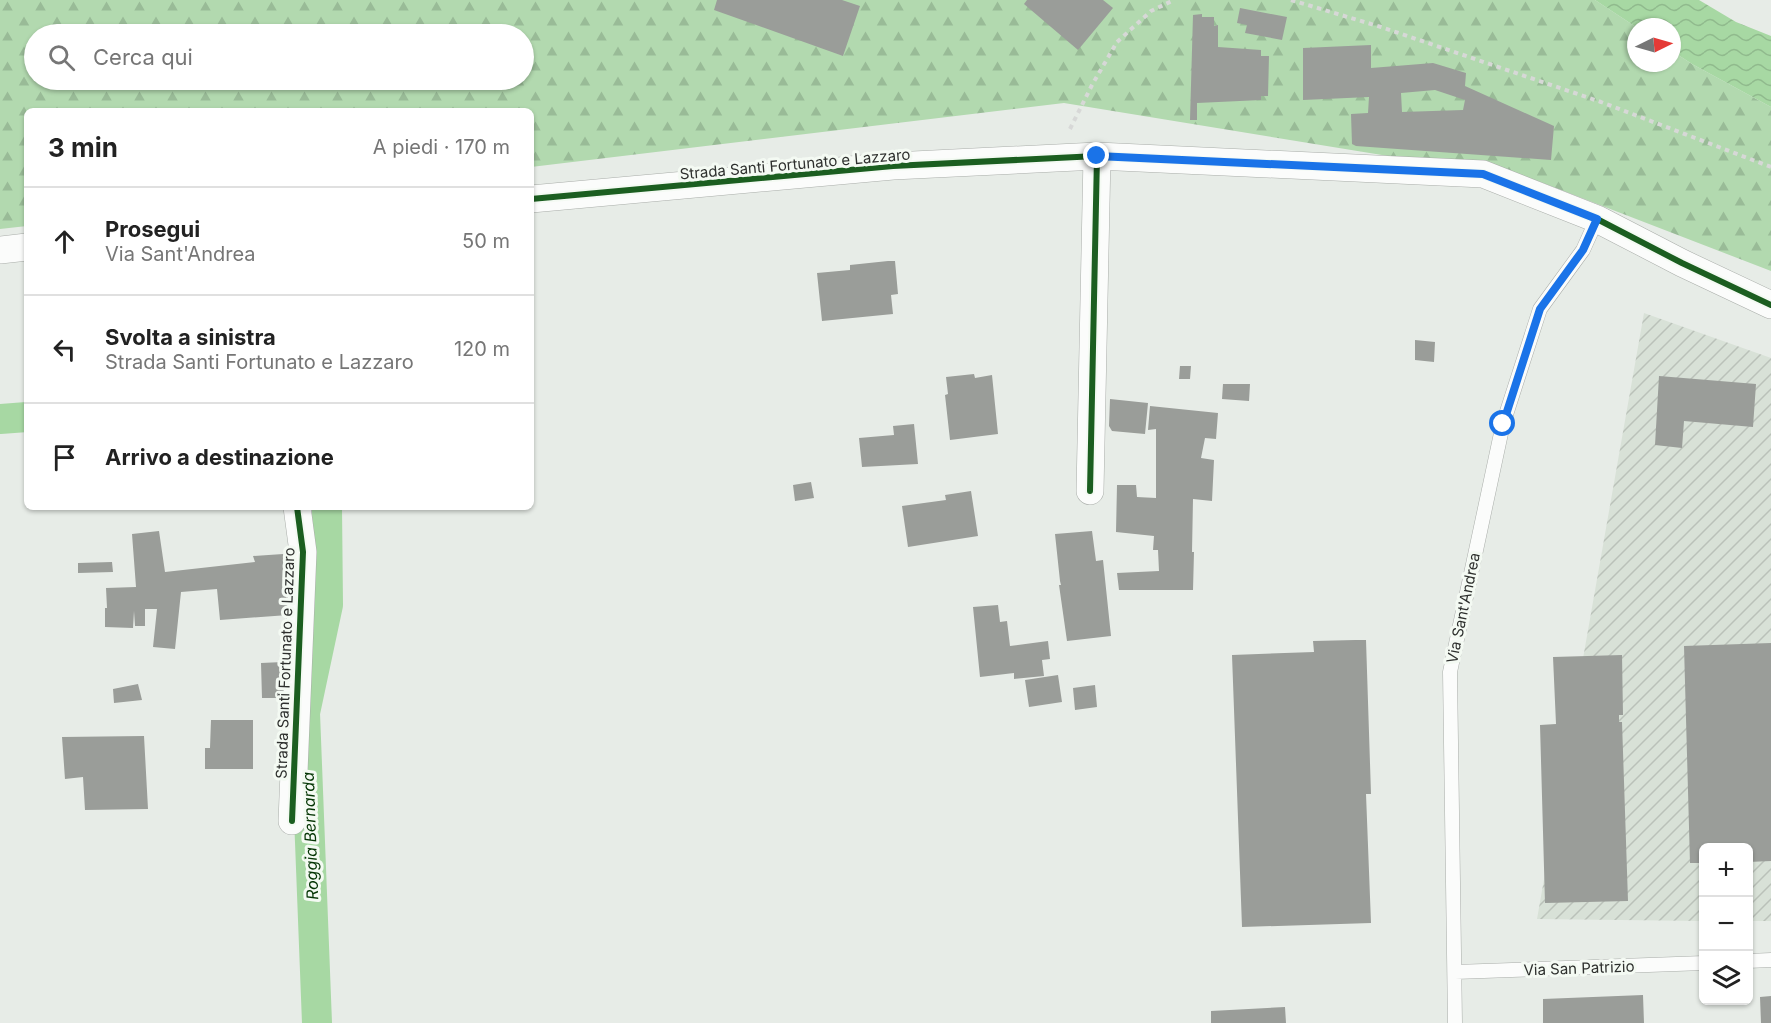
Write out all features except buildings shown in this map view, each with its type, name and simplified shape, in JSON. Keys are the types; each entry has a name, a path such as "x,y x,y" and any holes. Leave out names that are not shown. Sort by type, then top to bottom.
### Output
{"street":[{"name":"Strada Santi Fortunato e Lazzaro","path":"534,199 893,166 1097,156 1483,174 1597,219 1771,305"},
{"path":"1090,491 1097,156"},
{"path":"0,250 24,247"},
{"name":"Strada Santi Fortunato e Lazzaro","path":"292,821 303,552 297,510"}],"lane":[{"name":"Via Sant'Andrea","path":"1455,1023 1450,672 1503,424 1540,309 1583,250 1597,219"},
{"path":"1753,961 1771,960"},
{"name":"Via San Patrizio","path":"1455,972 1699,963"}],"path":[{"path":"1055,158 1117,42 1151,11 1174,0"},
{"path":"1291,0 1381,27 1601,102 1771,167"}],"shaded area":[{"path":"1644,313 1771,358 1771,921 1753,921 1753,843 1699,843 1699,921 1537,919"}],"green space":[{"path":"0,0 1595,0 1627,21 1627,72 1681,72 1681,57 1771,107 1771,271 1535,180 1064,103 534,167 534,108 24,108 24,226 0,229"}],"water":[{"path":"1595,0 1699,0 1736,22 1771,36 1771,107 1681,57 1681,18 1627,18 1627,21"}],"waterway":[{"name":"Roggia Bernarda","path":"0,419 24,417"},
{"name":"Roggia Bernarda","path":"317,1023 305,713 328,605 327,510"}],"cycle path":[{"path":"534,199 893,166 1097,156 1483,174 1597,219 1771,305"},
{"path":"1090,491 1097,156"},
{"path":"292,821 303,552 297,510"}],"route":[{"path":"1097,156 1483,174 1597,219 1583,250 1540,309 1503,424"}]}
